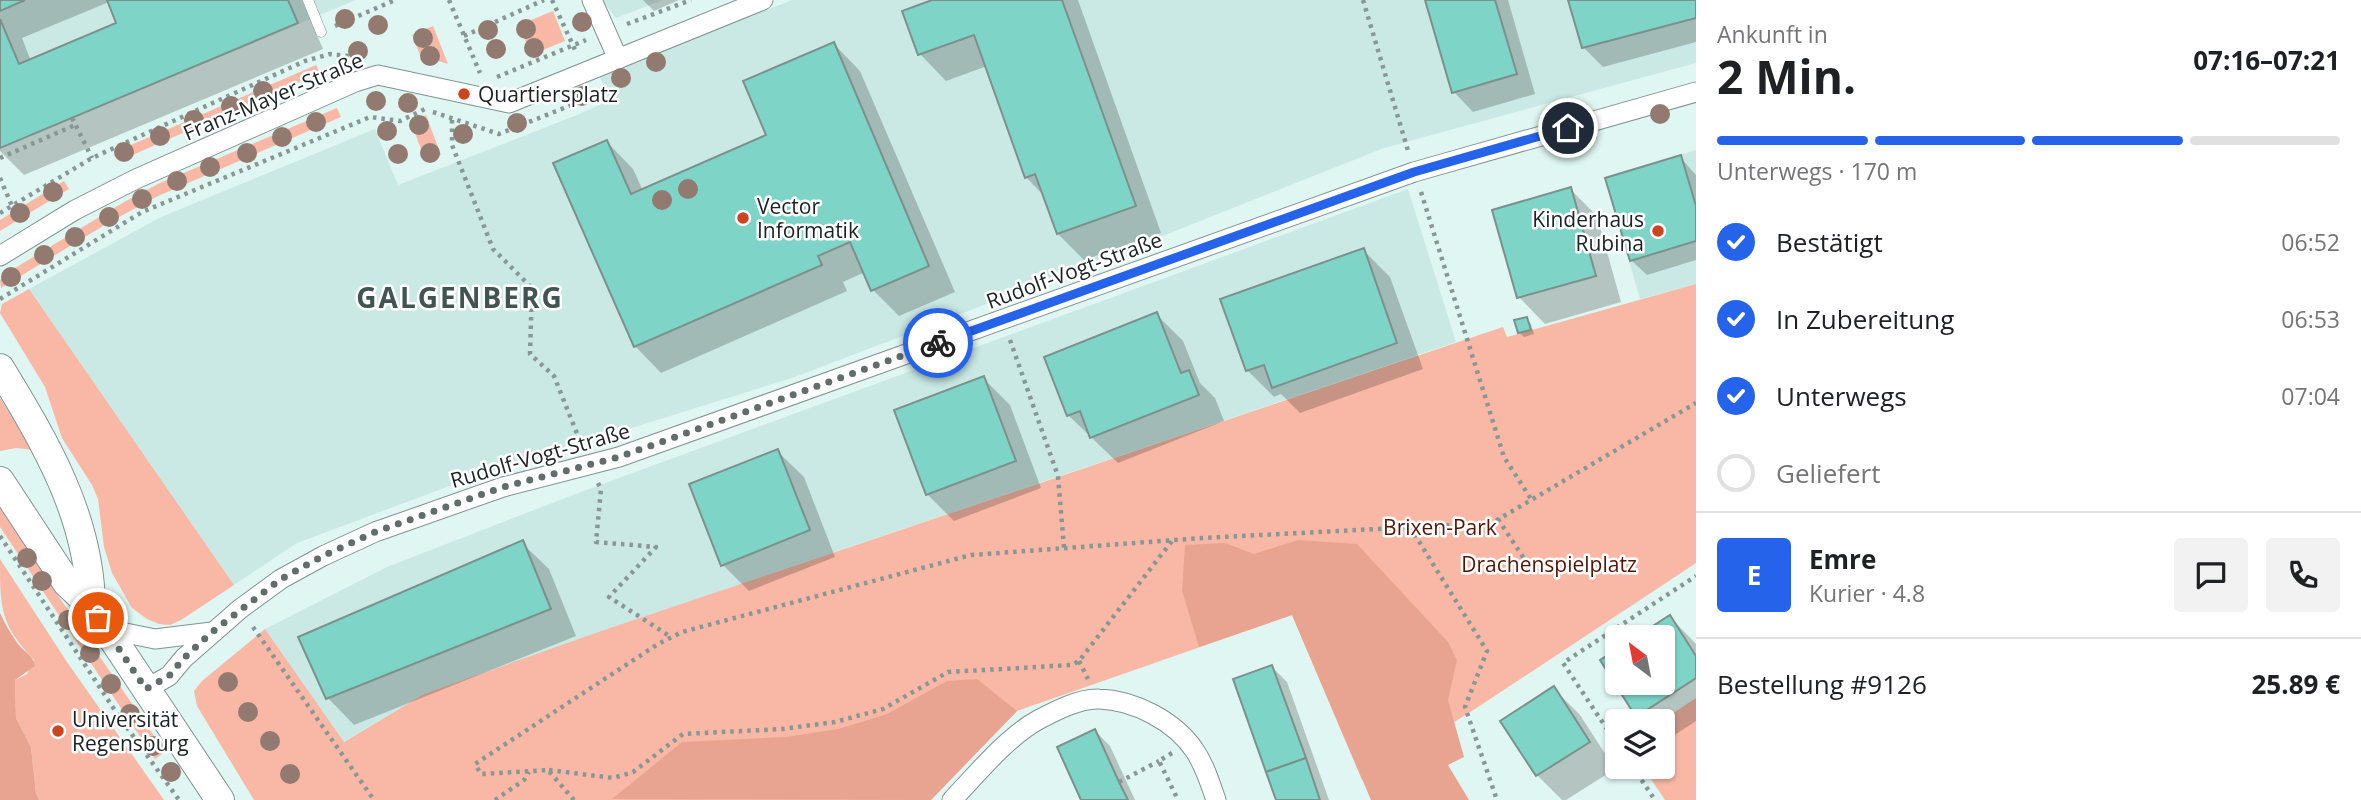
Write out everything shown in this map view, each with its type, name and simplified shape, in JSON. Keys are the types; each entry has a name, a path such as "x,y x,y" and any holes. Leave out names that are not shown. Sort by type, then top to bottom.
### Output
{"street":[{"path":"592,0 618,58"},
{"name":"Franz-Mayer-Straße","path":"0,256 75,210 136,179 343,87 378,75 509,103 763,0"},
{"name":"Rudolf-Vogt-Straße","path":"146,689 169,676 212,632 281,579 375,532 503,487 619,457 1414,172 1696,92"},
{"path":"0,368 60,473 81,536 90,576 91,606"},
{"path":"0,481 66,583 91,606 220,800"},
{"path":"106,629 146,639 212,632"},
{"path":"952,800 1015,737 1037,721 1066,707 1097,699 1128,704 1149,712 1168,725 1188,743 1206,771 1216,800"}],"lane":[{"path":"308,0 321,32"}],"path":[{"path":"321,32 395,0"},
{"path":"449,0 480,73"},
{"path":"464,36 544,0"},
{"path":"0,299 142,212 370,117 400,121 426,108 452,120 499,134 594,96 552,0"},
{"path":"1363,0 1504,457 1531,499"},
{"path":"72,118 92,158"},
{"path":"452,120 452,145 493,249 532,288 530,354 554,376 601,489 596,542 656,547 609,597 671,637"},
{"path":"0,158 75,125"},
{"path":"0,178 12,206"},
{"path":"1003,320 1058,476 1064,548"},
{"path":"1172,541 1079,661 1072,665 947,673 883,709 835,722 782,729 683,734 633,772 614,778 548,770 481,774 475,764 682,632 971,555 1064,548 1172,541 1410,526 1492,523 1696,402"},
{"path":"1498,519 1525,560"},
{"path":"1410,526 1487,651 1465,707 1497,800"},
{"path":"0,536 110,704 179,800"},
{"path":"1605,726 1563,663 1696,576"},
{"path":"240,609 374,800"},
{"path":"1119,782 1188,743"},
{"path":"1158,761 1178,800"},
{"path":"548,770 574,800"},
{"path":"495,800 524,780 529,772"},
{"path":"1641,779 1655,800"}],"shaded area":[{"path":"0,0 356,0 0,148"},
{"path":"602,0 663,0 616,18"},
{"path":"792,0 1696,0 1696,63 1384,148 1115,255 792,378 471,478 297,543 234,585 29,289 161,217 375,129 398,185 608,101 600,76"},
{"name":"Kinderhaus Rubina","path":"1696,150 1696,284 1640,299 1605,178"},
{"path":"1408,189 1456,342 601,631 424,694 343,742 265,629 387,567 578,493"},
{"path":"1298,540 1357,544 1448,642 1457,660 1448,700 1464,757 1448,765 1469,800 1371,800 1292,615 1199,647 1182,591 1185,545 1225,543 1254,554"},
{"path":"0,613 15,640 31,657 35,666 15,680 16,718 31,747 39,800 0,800"},
{"path":"977,679 1017,711 931,800 612,799 682,742 785,737 838,729 887,714 947,681"}],"green space":[{"path":"553,11 565,41 531,55 519,25"},
{"path":"433,26 448,64 420,55 412,35"},
{"path":"316,65 320,73 121,160 117,151"},
{"path":"337,108 341,117 158,196 1,288 0,280 15,268 124,202 160,183"},
{"path":"426,115 441,155 425,160 411,122"},
{"path":"64,181 69,189 0,231 0,220"},
{"name":"Brixen-Park","path":"1696,284 1696,563 1362,780 1292,615 1017,711 931,800 254,800 197,706 194,691 202,681 265,629 344,742 424,694 601,631 1503,327 1507,337"},
{"path":"29,289 234,585 170,625 147,619 132,608 112,573 104,547 98,499 92,485 62,438 45,387 0,313 2,304"},
{"path":"0,398 33,450 16,448 0,451"},
{"path":"0,505 46,578 165,752 155,759 0,527"},
{"name":"Universität Regensburg","path":"0,559 67,662 164,800 39,800 31,747 16,718 15,680 27,674 34,660 14,636 4,614"},
{"path":"1696,698 1696,800 1665,800 1651,779 1675,779 1675,712"}],"building":[{"path":"0,0 25,0 0,11"},
{"path":"107,0 288,0 298,23 0,148 0,19 19,64 116,23"},
{"path":"932,0 1062,0 1136,206 1057,234 1035,174 1025,178 974,35 918,55 902,11"},
{"path":"1425,0 1495,0 1517,74 1452,93"},
{"path":"1568,0 1696,0 1696,18 1582,48"},
{"name":"Vector Informatik","path":"834,42 929,266 871,291 850,242 818,256 822,265 634,347 553,163 607,140 631,194 766,135 743,81"},
{"name":"Kinderhaus Rubina","path":"1681,155 1696,206 1696,241 1630,261 1605,178"},
{"path":"1571,187 1596,276 1517,298 1492,210"},
{"path":"1364,248 1397,343 1272,388 1264,365 1246,371 1220,299"},
{"path":"1157,312 1181,373 1189,370 1199,395 1090,438 1080,411 1067,416 1044,357"},
{"path":"1527,317 1531,330 1518,333 1514,320"},
{"path":"984,376 1016,461 926,495 894,410"},
{"path":"778,449 810,530 721,566 689,484"},
{"path":"523,540 551,609 326,699 298,637"},
{"path":"1670,615 1696,656 1696,678 1675,692 1675,625 1655,625"},
{"path":"1272,665 1306,758 1266,772 1233,679"},
{"path":"1554,686 1590,742 1536,776 1500,721"},
{"path":"1622,695 1670,695 1648,709 1631,709"},
{"path":"1095,729 1128,800 1081,800 1057,747"},
{"path":"1306,758 1320,800 1276,800 1266,772"}],"way so far":[{"path":"98,618 146,689 169,676 212,632 281,579 375,532 503,487 619,457 938,343"}],"place":[{"name":"Quartiersplatz","path":"464,94"},
{"name":"Vector Informatik","path":"743,218"},
{"name":"Kinderhaus Rubina","path":"1658,231"},
{"name":"Universität Regensburg","path":"58,731"}],"district":[{"name":"GALGENBERG","path":"460,297"}],"route":[{"path":"938,343 1414,172 1568,128"}],"park label":[{"name":"Drachenspielplatz","path":"1549,564"}]}
